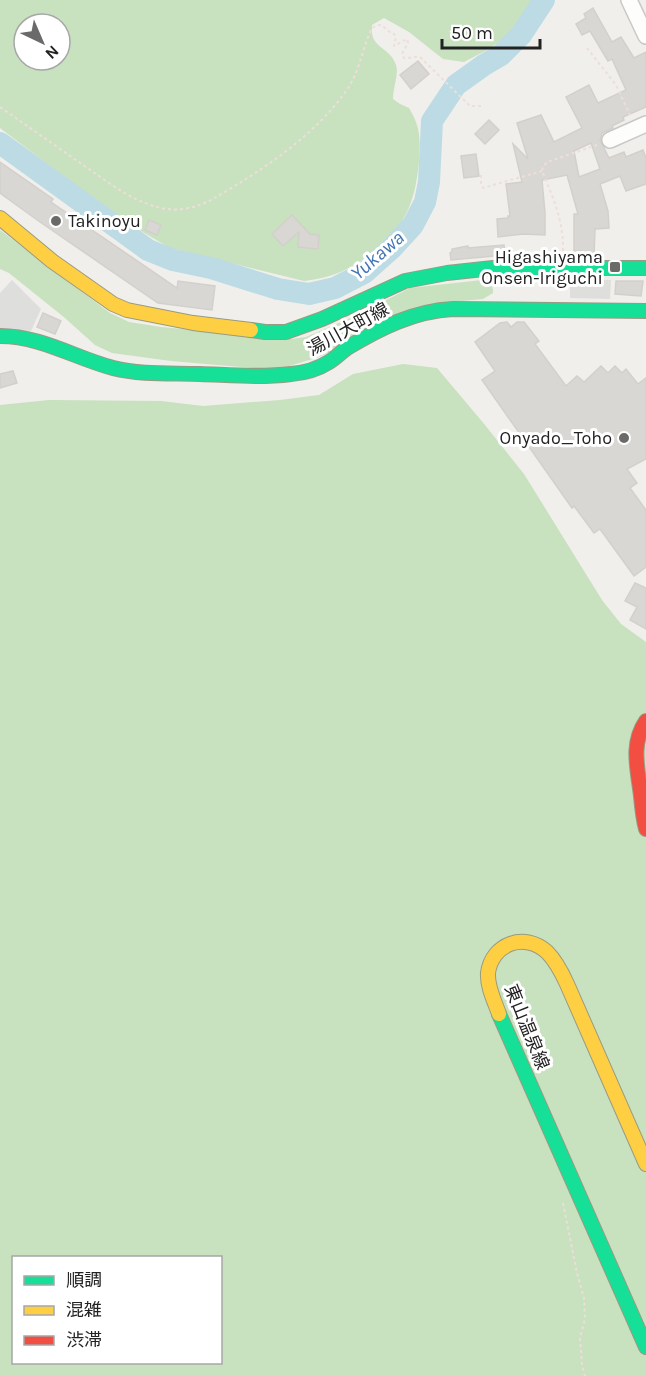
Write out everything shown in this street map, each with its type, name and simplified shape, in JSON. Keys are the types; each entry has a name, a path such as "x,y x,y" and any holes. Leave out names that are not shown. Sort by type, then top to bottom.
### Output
{"main road":[{"path":"0,218 52,261 113,304 142,314 265,332 286,332 322,319 405,280 493,268 646,268"},
{"name":"湯川大町線","path":"0,336 28,338 112,368 136,372 261,376 305,372 318,367 378,331 405,318 422,313 442,310 530,309 646,311"},
{"path":"646,721 638,737 636,754 646,829"},
{"name":"東山温泉線","path":"646,1164 553,958 543,948 532,943 514,941 502,948 493,958 488,975 501,1016 646,1347"}],"street":[{"path":"629,0 646,36"},
{"path":"610,140 643,127"}],"path":[{"path":"0,107 123,193 147,204 178,210 208,202 279,157 309,132 346,91 353,79 372,28 378,25 383,25 394,34 396,37 394,46 407,39 408,43 402,54 404,58 420,57 470,106 481,106"},
{"path":"587,48 643,127"},
{"path":"562,268 561,222 542,171 543,167 547,162 610,140"},
{"path":"481,175 483,188 542,171"},
{"path":"576,1187 563,1201 584,1299 585,1319 580,1338 585,1376"}],"shaded area":[{"path":"12,280 41,309 31,331 0,330 0,293"},
{"path":"570,280 611,280 610,299 570,298"}],"green space":[{"path":"0,0 538,0 522,22 506,38 464,62 443,59 409,32 384,18 372,25 374,39 396,65 393,99 409,108 418,127 420,146 414,193 405,216 398,228 358,263 338,273 304,281 170,248 119,218 0,128"},
{"path":"0,230 110,313 129,322 161,327 292,339 306,337 351,318 410,288 482,280 490,284 493,293 483,299 440,303 319,357 276,370 171,361 112,353 95,345 9,273 0,269"},
{"path":"403,364 437,368 524,474 602,600 621,624 646,642 646,1376 0,1376 0,405 49,400 161,401 203,406 319,395 353,374"}],"building":[{"path":"593,8 612,42 621,37 634,58 646,52 646,107 623,117 624,120 602,133 600,140 609,158 624,152 626,157 643,150 646,158 646,184 626,191 620,176 600,184 608,211 609,228 595,229 594,255 581,255 581,251 574,251 574,214 578,214 567,175 542,180 545,235 523,234 498,237 497,219 510,216 506,184 522,182 513,144 528,159 517,123 541,115 554,142 582,128 566,97 589,85 598,103 626,90 612,59 608,61 590,31 582,35 576,24 586,18 584,14","holes":["591,143 600,169 579,177 574,151"]},
{"path":"418,61 429,74 411,89 400,75"},
{"path":"489,120 499,130 485,144 475,134"},
{"path":"476,154 479,176 464,178 461,156"},
{"path":"0,162 53,199 51,202 177,288 178,281 215,286 212,310 158,303 40,222 0,193"},
{"path":"292,215 310,234 319,235 318,249 298,247 299,232 283,246 272,234"},
{"path":"149,220 161,225 157,235 145,230"},
{"path":"504,245 505,255 451,260 452,249"},
{"path":"616,281 643,281 641,296 615,294"},
{"path":"43,313 61,321 55,334 37,327"},
{"path":"507,322 511,327 517,322 524,322 539,341 535,344 566,386 577,376 584,382 601,366 608,373 615,366 622,373 626,369 638,384 646,378 646,459 627,469 637,483 630,488 646,510 646,567 634,576 600,529 594,533 574,506 572,508 482,380 495,371 475,342 500,323"},
{"path":"13,371 17,383 0,388 0,374"},
{"path":"635,583 646,588 646,629 630,620 637,607 625,601"}],"waterway":[{"name":"Yukawa","path":"0,143 148,250 173,260 211,268 278,289 309,294 335,288 364,273 413,225 425,202 429,182 432,121 456,85 501,55 521,35 544,0"}],"traffic: fast":[{"path":"251,330 286,332 322,319 405,281 447,273 493,268 646,268"},
{"path":"0,336 44,343 99,364 134,372 268,376 316,369 347,348 385,327 439,310 646,311"},
{"path":"499,1014 646,1347"}],"traffic: slow":[{"path":"0,218 52,261 113,304 127,310 193,323 251,330"},
{"path":"499,1014 489,984 488,973 496,954 503,948 520,942 538,946 547,952 563,976 646,1164"}],"traffic: jam":[{"path":"646,721 638,739 636,757 646,829"}],"place":[{"name":"Takinoyu","path":"56,221"},
{"name":"Higashiyama Onsen-Iriguchi","path":"615,267"},
{"name":"Onyado_Toho","path":"624,438"}]}
